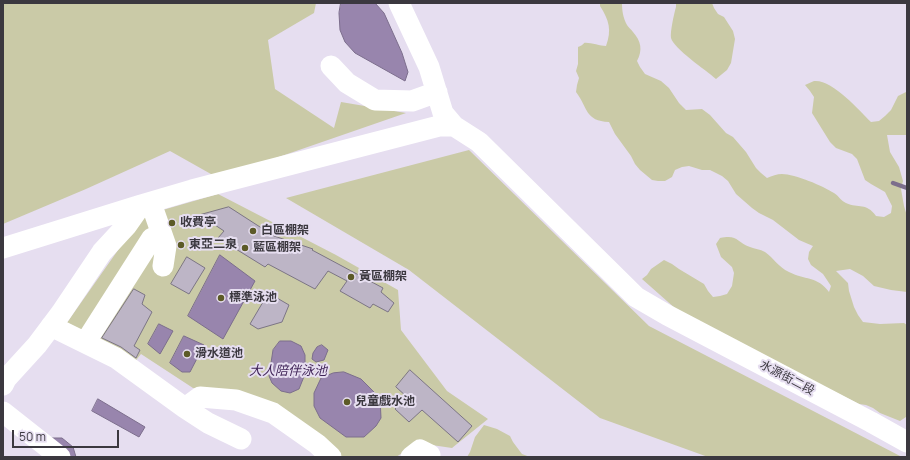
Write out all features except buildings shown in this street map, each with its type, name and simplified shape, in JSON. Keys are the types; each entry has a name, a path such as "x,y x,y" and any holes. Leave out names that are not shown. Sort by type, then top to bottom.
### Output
{"street":[{"path":"399,3 430,67 443,113 454,126"},
{"path":"331,66 348,83 375,100 412,101 437,92"},
{"path":"3,248 192,190 439,126 454,126"},
{"name":"水源街二段","path":"454,126 479,142 636,297 667,315 907,442"},
{"path":"146,204 166,246 163,266"},
{"path":"3,385 37,345 102,252 146,204"},
{"path":"85,343 152,238 162,235"},
{"path":"51,326 116,358 185,408 208,423 241,440"},
{"path":"185,408 200,397 236,400 273,413 317,444 331,457"},
{"path":"3,412 60,457"}],"green space":[{"path":"3,3 316,3 314,13 268,40 275,89 334,128 341,102 406,113 218,178 170,151 3,224"},
{"path":"600,3 622,3 623,14 627,26 636,35 639,42 640,53 637,61 645,74 661,81 669,88 679,103 686,110 702,109 710,115 726,133 733,137 746,152 756,168 767,178 782,174 801,178 829,190 846,203 866,207 876,216 884,217 891,213 892,206 885,192 865,180 857,159 852,154 836,148 830,142 812,113 814,97 805,85 814,81 829,85 845,96 871,122 879,121 885,116 891,110 898,96 907,92 907,135 887,135 890,152 899,167 903,181 901,189 907,216 907,292 874,286 863,276 850,269 836,271 848,283 854,307 863,322 880,324 904,323 907,325 906,417 900,421 880,413 866,405 859,404 685,317 642,279 651,269 664,260 704,284 713,297 727,294 732,286 734,273 732,267 721,257 716,244 720,238 730,237 745,245 765,252 785,270 820,283 829,292 831,286 823,274 811,265 808,259 809,252 813,246 799,240 773,220 752,208 736,194 728,181 722,176 710,170 702,170 689,166 675,170 672,177 665,181 652,180 635,164 615,134 609,122 595,119 588,113 576,92 579,78 576,71 578,64 578,47 584,43 606,46 609,35 609,25"},
{"path":"676,3 712,3 718,14 724,17 733,31 735,39 731,63 727,70 716,79 673,43 671,32"},
{"path":"469,150 649,326 902,457 708,457 600,418 409,270 286,198"},
{"path":"218,194 336,255 398,290 401,330 447,391 488,419 452,448 418,443 396,457 340,457 242,398 193,388 141,354 133,364 66,324 142,216"},
{"path":"484,425 497,429 510,436 522,454 530,457 467,457 475,437"}],"water":[{"path":"341,3 375,3 384,13 402,53 408,72 405,81 355,53 345,42 340,30 339,13"},
{"name":"標準泳池","path":"220,255 255,281 223,339 188,316"},
{"name":"滑水道池","path":"159,324 173,331 160,354 148,344"},
{"name":"滑水道池","path":"184,336 204,345 190,372 182,372 170,363"},
{"name":"大人陪伴泳池","path":"280,341 291,341 301,346 305,355 305,374 299,389 290,393 281,391 272,383 269,376 273,350"},
{"path":"322,345 328,350 324,360 316,362 312,359 313,353 317,347"},
{"name":"兒童戲水池","path":"344,372 361,379 380,398 381,418 376,426 364,437 346,437 320,418 314,406 314,393 321,378 333,373"},
{"path":"98,399 145,427 139,437 92,411"},
{"path":"38,438 62,438 73,447 76,457 68,457"}],"waterway":[{"path":"893,183 907,188"}],"place":[{"name":"收費亭","path":"172,223"},
{"name":"白區棚架","path":"253,231"},
{"name":"東亞二泉","path":"181,245"},
{"name":"藍區棚架","path":"245,248"},
{"name":"黃區棚架","path":"351,277"},
{"name":"標準泳池","path":"221,298"},
{"name":"滑水道池","path":"187,354"},
{"name":"兒童戲水池","path":"347,402"}]}
